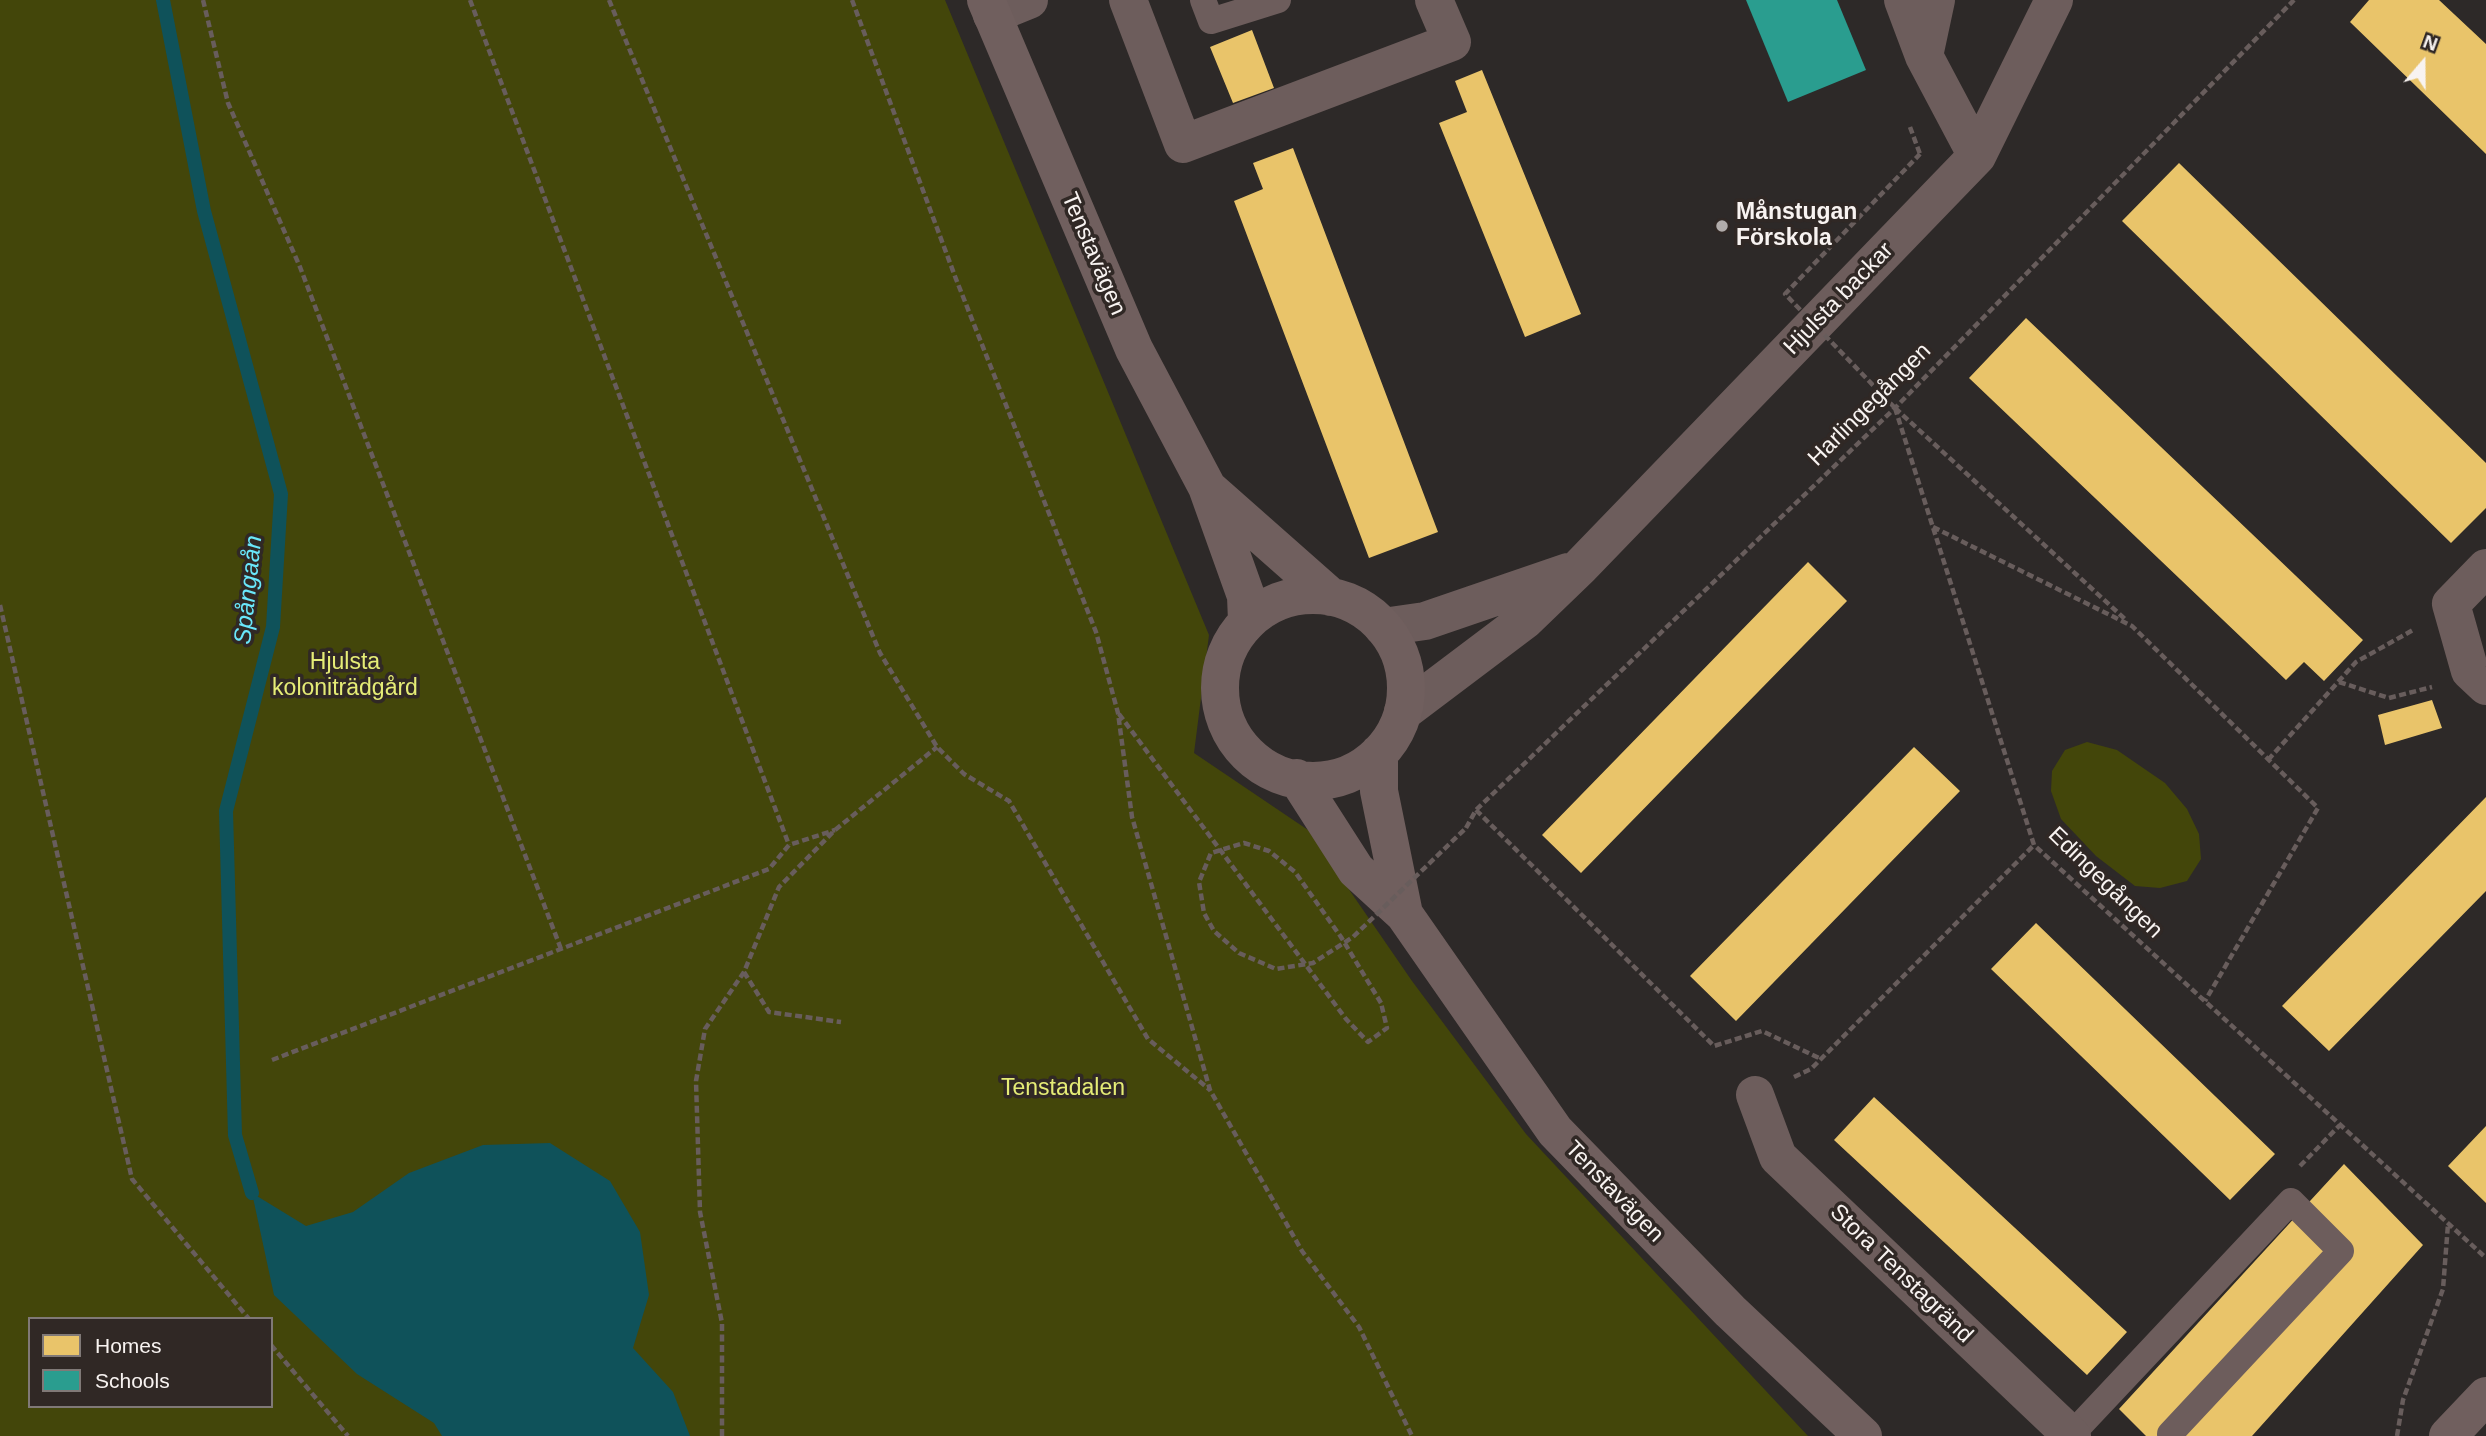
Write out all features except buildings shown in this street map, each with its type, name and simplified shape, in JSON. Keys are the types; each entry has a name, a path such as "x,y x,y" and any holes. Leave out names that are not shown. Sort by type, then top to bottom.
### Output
{"street":[{"name":"Tenstavägen","path":"1029,0 989,7 1134,349 1207,487 1246,596 1247,621"},
{"path":"1128,0 1183,144 1452,42 1434,0"},
{"path":"1903,0 1924,56 1977,156"},
{"path":"1924,56 1936,0"},
{"name":"Hjulsta backar","path":"1404,712 1525,620 1580,568 1977,156 2054,0"},
{"name":"Tenstavägen","path":"1207,487 1331,597"},
{"name":"Hjulsta backar","path":"1383,627 1425,621 1580,568"},
{"path":"2486,568 2451,604 2470,671 2486,686"},
{"name":"Tenstavägen","path":"1301,596 1331,597 1360,607 1383,627 1399,652 1406,682 1404,712 1391,740 1371,762 1345,776 1330,780 1275,774 1255,763 1233,739 1221,710 1219,678 1228,647 1247,621 1272,603 1301,596"},
{"name":"Tenstavägen","path":"1379,753 1379,791 1404,914"},
{"name":"Tenstavägen","path":"1297,778 1356,870 1404,914 1555,1130 1730,1311 1863,1436"},
{"name":"Stora Tenstagränd","path":"1755,1095 1778,1157 2071,1436"},
{"path":"2448,1436 2486,1396"}],"lane":[{"path":"1203,0 1211,21 1278,0"},
{"path":"2071,1436 2291,1201 2341,1251 2170,1434"}],"path":[{"path":"203,0 228,103 300,267 561,949"},
{"path":"470,0 789,845"},
{"path":"609,0 880,653 937,747 964,774 1009,802 1148,1039 1210,1090"},
{"path":"852,0 956,279 1096,632 1118,713 1132,817 1210,1090 1302,1251 1359,1327 1412,1436"},
{"name":"Harlingegången","path":"1118,713 1346,1019 1368,1042 1387,1028 1381,1003 1354,959 1348,948 1341,937 1295,872 1269,851 1244,843 1211,853 1199,882 1205,914 1214,931 1239,953 1276,969 1313,963 1323,956 1343,944 1353,937 1466,828 1476,810 1895,408 2294,0"},
{"path":"1920,154 1786,294 1895,408 2132,626 2318,808 2204,1001"},
{"name":"Edingegången","path":"1895,408 2034,845 2486,1258"},
{"path":"1933,526 2132,626"},
{"path":"0,605 132,1179 247,1317"},
{"path":"2268,760 2356,662 2413,630"},
{"path":"2339,682 2389,698 2437,685"},
{"path":"722,1436 722,1323 700,1212 696,1081 705,1030 744,972 779,887 835,830 937,747"},
{"path":"1476,810 1714,1046 1762,1031 1821,1059"},
{"path":"272,1060 769,869 789,845 835,830"},
{"path":"1755,1095 1811,1069 2034,845"},
{"path":"744,972 769,1012 841,1022"},
{"path":"2312,1153 2340,1125"},
{"path":"2397,1436 2403,1400 2443,1289 2448,1223"},
{"path":"273,1347 348,1436"}],"green space":[{"name":"Tenstadalen","path":"0,0 945,0 1209,635 1194,753 1308,830 1412,981 1526,1134 1808,1436 0,1436"},
{"path":"2087,742 2117,750 2165,783 2187,809 2199,834 2201,859 2187,881 2160,888 2135,886 2096,856 2061,819 2051,791 2052,771 2065,750"}],"water":[{"path":"550,1143 610,1181 640,1232 649,1295 633,1348 673,1392 690,1436 442,1436 434,1423 357,1374 274,1295 252,1193 306,1226 353,1212 409,1173 483,1145"}],"waterway":[{"name":"Spångaån","path":"163,0 204,211 281,494 273,627 226,811 235,1135 252,1193"}],"place":[{"name":"Månstugan Förskola","path":"1722,226"}],"park label":[{"name":"Hjulsta koloniträdgård","path":"345,676"}]}
